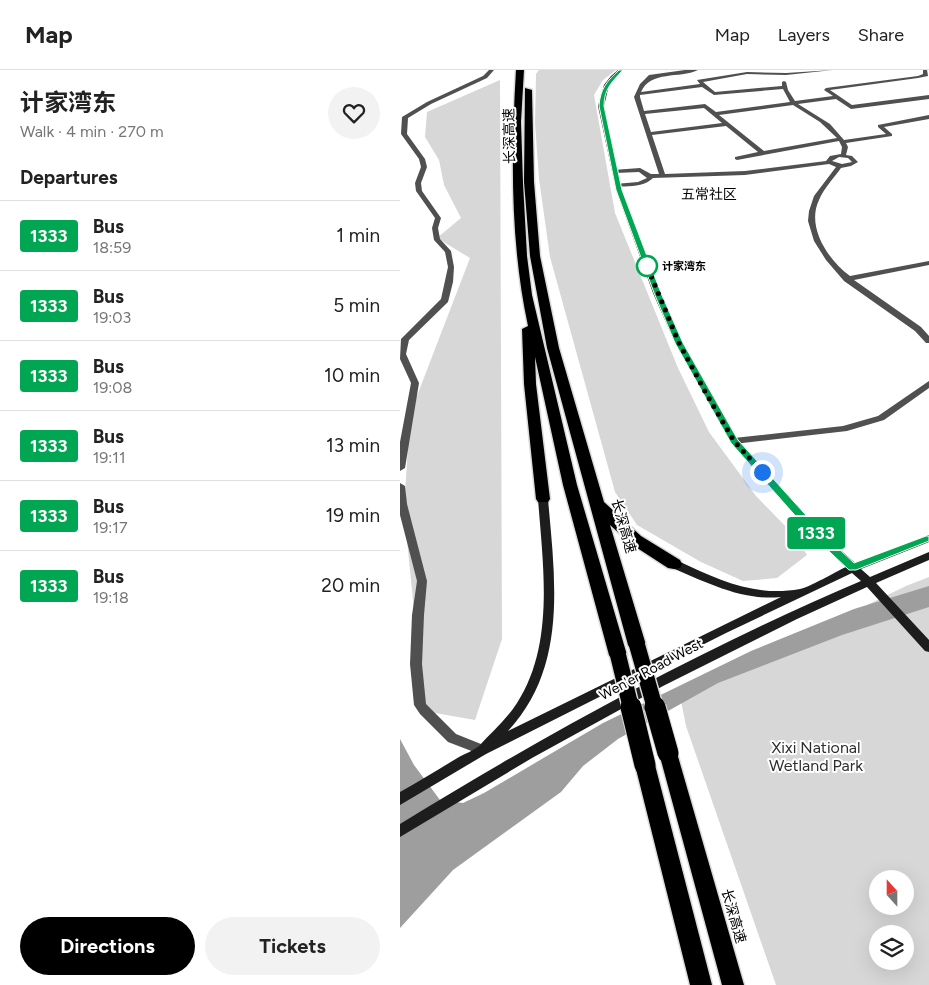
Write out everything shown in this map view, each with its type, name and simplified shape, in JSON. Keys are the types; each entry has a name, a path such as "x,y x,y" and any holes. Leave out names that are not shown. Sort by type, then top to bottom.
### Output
{"highway":[{"name":"长深高速","path":"520,70 517,122 518,182 522,256 527,295 570,485 618,655 701,985"},
{"name":"长深高速","path":"529,70 529,182 535,256 553,348 733,985"},
{"path":"527,295 530,384 542,499"},
{"path":"598,505 636,540 674,564"}],"street":[{"path":"400,468 415,383 402,354 405,339 445,300 451,267 448,251 437,240 435,228 438,218 419,191 418,183 424,167 422,159 404,134 405,117 485,77 492,70"},
{"path":"620,70 607,84 602,95 601,106 617,185 679,343 734,441 820,537 881,594 929,648"},
{"path":"662,175 638,94 642,84 651,76 696,70"},
{"path":"784,87 714,94 699,81 739,74 831,70"},
{"path":"925,70 926,75 918,77 826,90 851,107 929,97"},
{"path":"787,72 784,87 791,100 826,123 842,140 845,147 843,156"},
{"path":"638,94 703,85"},
{"path":"715,114 837,97"},
{"path":"643,113 705,106 762,153"},
{"path":"737,158 842,140 890,135 880,126 929,117"},
{"path":"650,134 727,124"},
{"path":"649,176 746,173 830,162 840,165 848,165 855,162 850,157 843,156 832,157 829,159 830,162"},
{"path":"840,165 816,199 812,208 812,227 816,238 832,263 847,278 918,329 929,341"},
{"path":"615,171 640,170 647,172 649,176"},
{"path":"617,185 647,181 649,176"},
{"path":"847,278 929,263"},
{"path":"734,441 844,429 881,418 929,384"},
{"path":"400,486 402,504 422,581 418,615 416,664 420,705 452,738 482,750 520,707 541,667 550,597 542,499"},
{"name":"Wen'er Road West","path":"400,799 482,750 722,630 853,568 929,538"},
{"name":"Wen'er Road West","path":"400,831 570,731 730,645 868,581 929,556"},
{"path":"674,564 726,587 765,595 805,591"}],"green space":[{"path":"539,70 616,70 603,80 594,95 615,213 678,368 709,432 756,496 795,536 807,555 777,578 743,581 701,562 637,525 615,492 550,257 539,179 535,123 536,74"},
{"path":"500,80 502,639 475,720 424,711 404,510 410,414 470,258 437,238 461,218 444,185 439,160 425,137 427,112"},
{"name":"Xixi National Wetland Park","path":"929,577 929,985 776,985 686,726 680,696 906,586"}],"shaded area":[{"path":"929,586 929,607 842,635 718,683 618,739 583,766 561,792 453,870 400,928 400,739 414,765 440,800 463,803 484,793 603,723 751,651 854,609"}],"bus line":[{"name":"1333","path":"621,70 607,84 602,95 601,106 619,190 679,343 734,441 820,537 853,568 929,538"}],"place":[{"name":"计家湾东","path":"647,266"}],"district":[{"name":"五常社区","path":"709,194"}],"route":[{"path":"647,266 644,259 679,343 707,395 734,441 762,472"}]}
